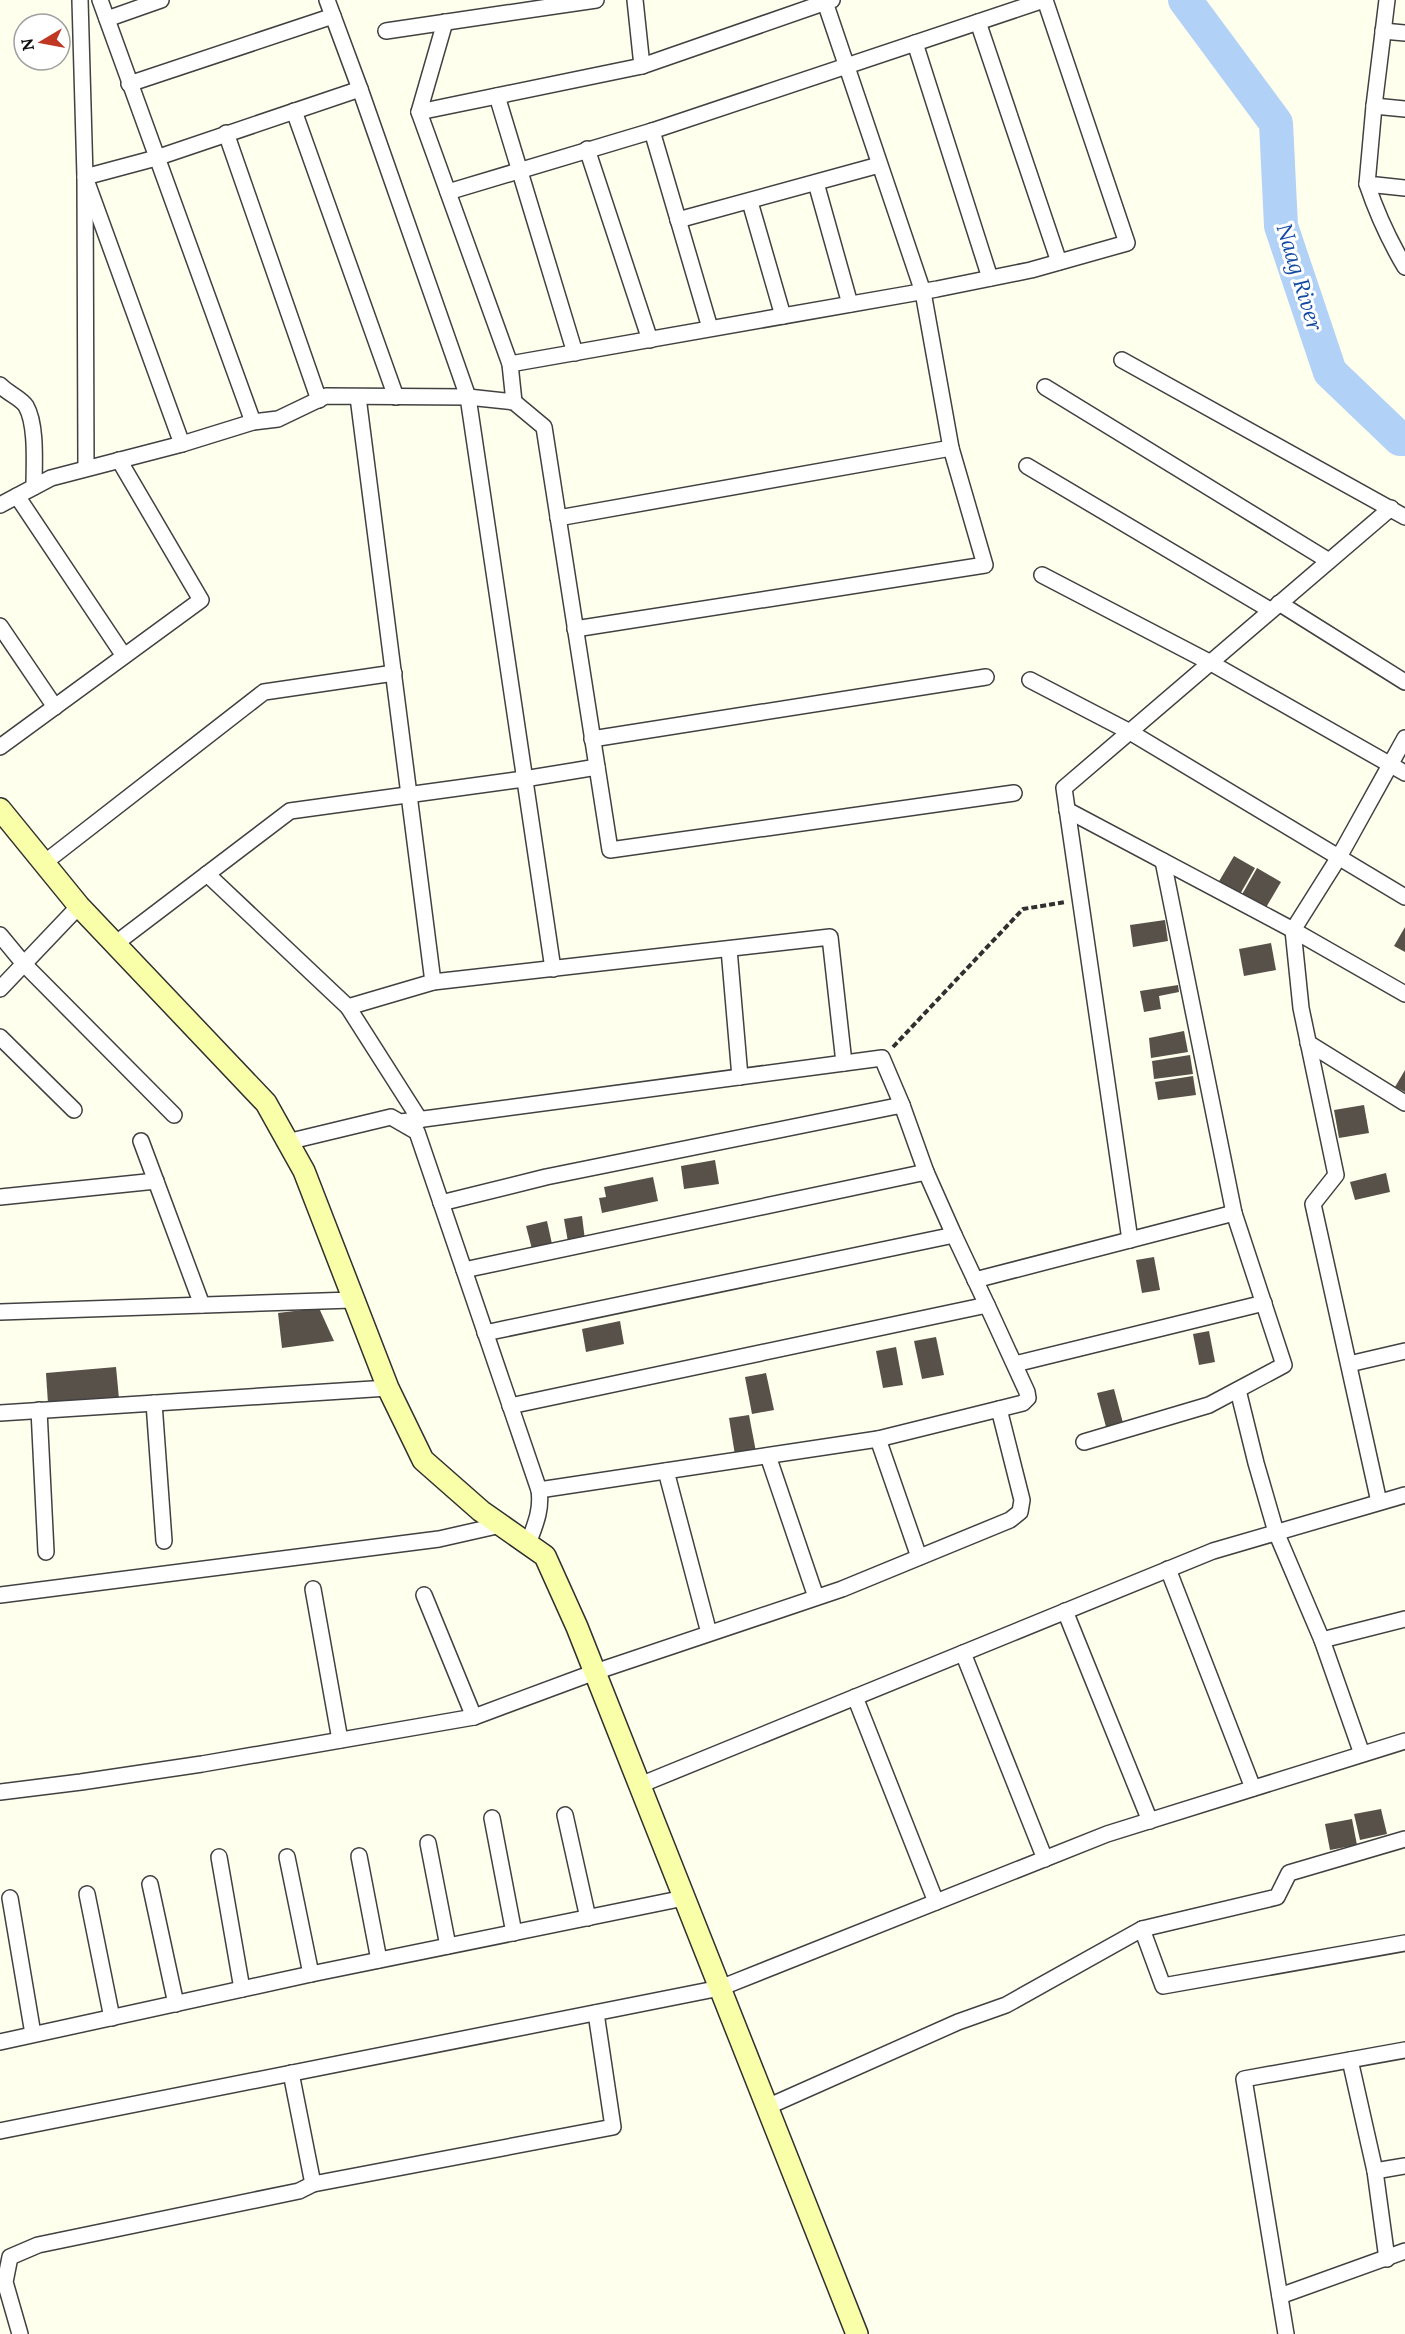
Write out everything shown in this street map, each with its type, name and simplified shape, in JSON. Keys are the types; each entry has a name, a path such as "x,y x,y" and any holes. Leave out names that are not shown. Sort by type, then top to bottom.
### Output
{"street":[{"path":"80,0 85,177 86,468"},
{"path":"100,0 254,422"},
{"path":"107,19 161,0"},
{"path":"327,0 468,397 554,969"},
{"path":"386,31 596,0"},
{"path":"635,0 642,66"},
{"path":"448,192 652,131 1045,0 1126,243 1059,262 923,292 510,364"},
{"path":"1387,0 1367,184 1389,241 1405,267"},
{"path":"419,112 642,66 829,1 846,67 923,292 951,448 985,566 575,629"},
{"path":"129,84 333,16"},
{"path":"445,22 419,112 510,364 513,402"},
{"path":"978,22 1059,262"},
{"path":"1383,31 1405,33"},
{"path":"915,43 990,278"},
{"path":"85,177 156,158 360,89"},
{"path":"497,96 575,353"},
{"path":"1374,106 1405,109"},
{"path":"294,111 396,397"},
{"path":"652,131 710,328"},
{"path":"226,133 319,400"},
{"path":"586,149 650,340"},
{"path":"678,220 879,165"},
{"path":"85,177 182,444"},
{"path":"816,183 850,304"},
{"path":"1367,184 1405,188"},
{"path":"750,202 783,316"},
{"path":"1122,360 1405,517"},
{"path":"0,385 25,404 30,417 34,487"},
{"path":"1045,387 1329,561"},
{"path":"0,505 51,478 182,444 254,422 278,418 326,396 468,397 513,402 544,427 610,850 1014,793"},
{"path":"358,397 433,982"},
{"path":"558,518 951,448"},
{"path":"0,747 201,600 119,460"},
{"path":"1027,466 1405,681"},
{"path":"17,496 124,656"},
{"path":"1130,1240 1064,788 1391,508"},
{"path":"1042,575 1211,663 1405,773"},
{"path":"0,626 55,707"},
{"path":"44,863 264,692 394,672"},
{"path":"592,739 986,677"},
{"path":"1030,681 1130,732 1405,897"},
{"path":"1379,1502 1313,1204 1336,1175 1301,1008 1293,930 1339,857 1405,738"},
{"path":"115,944 290,811 597,767"},
{"path":"0,809 79,906 266,1103 304,1171 352,1300 388,1388 423,1460 481,1511 545,1556 595,1672 857,2334"},
{"path":"1067,810 1293,930 1405,994"},
{"path":"1084,1442 1209,1405 1284,1365 1234,1213 1163,861"},
{"path":"207,874 348,1007 420,1119"},
{"path":"0,989 79,906"},
{"path":"0,935 24,964 174,1115"},
{"path":"348,1007 433,982 830,937 844,1064"},
{"path":"729,949 740,1077"},
{"path":"0,1036 74,1110"},
{"path":"1308,1043 1405,1102"},
{"path":"401,1122 882,1058 926,1172 1027,1392 1028,1398 1023,1403 878,1439 539,1490"},
{"path":"441,1203 546,1177 902,1105"},
{"path":"287,1142 391,1117 417,1132 539,1490 541,1502 539,1516 528,1544"},
{"path":"141,1141 202,1305"},
{"path":"464,1270 926,1172"},
{"path":"0,1197 156,1181"},
{"path":"975,1280 1234,1213"},
{"path":"485,1333 954,1235"},
{"path":"0,1312 352,1300"},
{"path":"1015,1364 1264,1303"},
{"path":"510,1406 987,1305"},
{"path":"1348,1364 1405,1351"},
{"path":"0,1413 388,1388"},
{"path":"1238,1390 1276,1532 1322,1640 1362,1754"},
{"path":"154,1403 164,1541"},
{"path":"0,1792 92,1781 474,1718 595,1672 816,1597 1010,1520 1020,1512 1022,1500 999,1409"},
{"path":"39,1410 46,1552"},
{"path":"878,1439 919,1557"},
{"path":"768,1456 816,1597"},
{"path":"666,1471 709,1633"},
{"path":"640,1785 1213,1551 1405,1494"},
{"path":"0,1595 438,1539 501,1525"},
{"path":"1168,1569 1253,1788"},
{"path":"313,1589 340,1740"},
{"path":"424,1595 474,1718"},
{"path":"1065,1611 1150,1821"},
{"path":"1322,1640 1405,1619"},
{"path":"963,1653 1045,1859"},
{"path":"855,1697 936,1902"},
{"path":"0,2131 720,1988 1107,1834 1405,1741"},
{"path":"565,1815 588,1918"},
{"path":"492,1818 514,1933"},
{"path":"767,2107 958,2022 1006,2005 1142,1929 1276,1897 1289,1874 1405,1839"},
{"path":"428,1843 448,1946"},
{"path":"359,1856 379,1960"},
{"path":"219,1857 242,1989"},
{"path":"287,1857 311,1974"},
{"path":"150,1884 176,2004"},
{"path":"87,1894 112,2018"},
{"path":"10,1898 33,2034"},
{"path":"0,2042 311,1974 684,1898"},
{"path":"1142,1929 1162,1986 1405,1943"},
{"path":"20,2334 5,2282 10,2257 38,2245 299,2191 313,2184 613,2127 596,2013"},
{"path":"1286,2334 1244,2079 1405,2050"},
{"path":"1350,2060 1375,2171 1387,2259"},
{"path":"291,2073 313,2184"},
{"path":"1375,2171 1405,2166"},
{"path":"1280,2296 1405,2251"}],"path":[{"path":"882,1058 1023,909 1080,899"}],"building":[{"path":"1234,856 1255,868 1239,896 1218,883"},
{"path":"1257,868 1281,882 1264,911 1240,898"},
{"path":"1165,920 1168,941 1133,947 1130,925"},
{"path":"1405,927 1405,952 1394,946"},
{"path":"1271,943 1276,970 1244,976 1239,949"},
{"path":"1178,985 1179,992 1159,996 1161,1009 1144,1012 1140,991"},
{"path":"1184,1031 1188,1052 1151,1058 1149,1038"},
{"path":"1190,1055 1193,1074 1154,1079 1152,1061"},
{"path":"1405,1070 1405,1092 1395,1087"},
{"path":"1193,1076 1196,1095 1158,1100 1155,1082"},
{"path":"1364,1105 1369,1133 1339,1138 1334,1110"},
{"path":"715,1160 719,1184 684,1189 681,1166"},
{"path":"1386,1173 1390,1192 1355,1200 1350,1182"},
{"path":"653,1177 658,1201 602,1213 599,1198 606,1197 604,1187"},
{"path":"582,1216 585,1240 568,1242 564,1219"},
{"path":"547,1221 552,1244 532,1249 526,1226"},
{"path":"1154,1257 1160,1290 1142,1293 1136,1260"},
{"path":"319,1308 334,1341 282,1348 278,1313"},
{"path":"620,1321 624,1344 586,1352 582,1329"},
{"path":"1209,1331 1215,1362 1199,1365 1193,1334"},
{"path":"936,1337 944,1375 922,1379 914,1341"},
{"path":"896,1347 903,1385 883,1388 876,1351"},
{"path":"116,1367 119,1399 48,1404 46,1373"},
{"path":"766,1373 774,1410 752,1414 745,1377"},
{"path":"1114,1389 1123,1423 1106,1427 1097,1393"},
{"path":"749,1415 756,1452 735,1455 729,1418"},
{"path":"1381,1809 1387,1834 1360,1840 1354,1814"},
{"path":"1352,1819 1357,1845 1330,1850 1325,1824"}],"waterway":[{"name":"Naag River","path":"1185,0 1276,123 1281,226 1330,372 1400,439 1405,439"}]}
